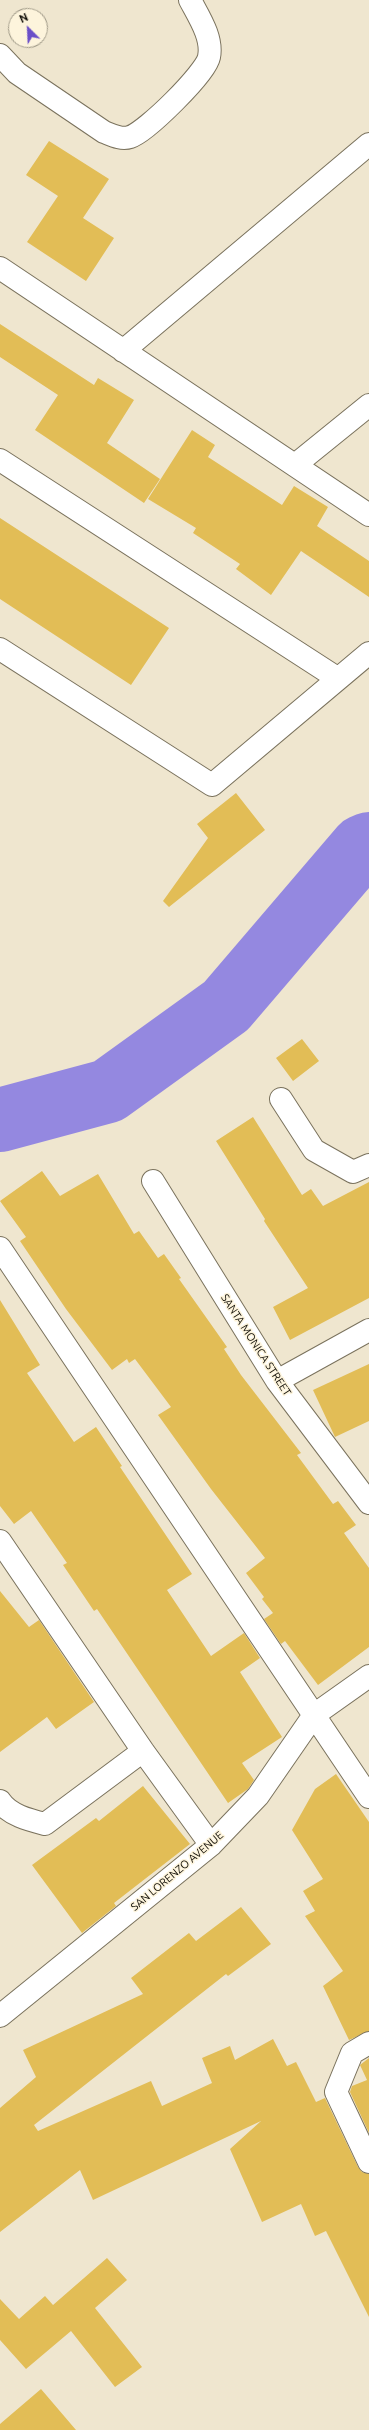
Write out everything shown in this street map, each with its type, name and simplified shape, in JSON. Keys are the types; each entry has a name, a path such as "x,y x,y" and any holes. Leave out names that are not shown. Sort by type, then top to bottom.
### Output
{"street":[{"path":"0,55 17,73 104,132 116,137 129,138 141,132 158,116 204,69 209,58 210,43 190,0"},
{"path":"123,351 369,144"},
{"path":"0,268 369,515"},
{"path":"295,465 369,405"},
{"path":"0,460 337,678"},
{"path":"0,649 212,785 337,678 369,653"},
{"path":"281,1099 314,1150 353,1172 369,1165"},
{"name":"SANTA MONICA STREET","path":"153,1181 277,1381 369,1503"},
{"path":"0,1248 369,1797"},
{"path":"277,1381 369,1330"},
{"path":"0,1541 143,1751 211,1845"},
{"name":"SAN LORENZO AVENUE","path":"0,2016 211,1845 258,1796 314,1715 369,1676"},
{"path":"0,1801 24,1819 45,1824 143,1751"},
{"path":"369,2043 352,2053 336,2092 369,2162"}],"building":[{"path":"49,141 109,179 83,218 114,238 86,281 27,242 58,196 26,175"},
{"path":"0,324 94,385 98,378 134,400 107,443 160,479 144,503 35,430 58,395 0,357"},
{"path":"192,430 215,445 208,457 282,505 294,486 328,507 317,526 369,561 369,597 301,551 271,595 236,569 240,564 193,533 196,528 148,499"},
{"path":"0,518 169,628 131,685 0,599"},
{"path":"236,793 265,830 169,907 163,901 208,838 197,824"},
{"path":"302,1039 319,1061 293,1081 276,1058"},
{"path":"253,1117 302,1195 311,1189 323,1206 369,1182 369,1298 290,1340 273,1307 308,1288 264,1221 265,1219 216,1141"},
{"path":"42,1171 60,1196 98,1174 134,1234 139,1231 158,1258 164,1254 181,1278 179,1279 227,1347 224,1349 241,1375 301,1453 297,1455 333,1504 338,1501 356,1525 344,1533 369,1568 369,1647 318,1685 285,1641 281,1644 264,1619 273,1613 262,1599 264,1597 246,1573 265,1558 211,1489 158,1415 171,1407 135,1359 129,1363 127,1359 112,1370 66,1309 20,1241 26,1237 0,1201"},
{"path":"0,1300 40,1365 27,1373 74,1442 96,1427 122,1466 120,1467 192,1574 167,1590 211,1656 244,1633 260,1658 240,1672 282,1737 242,1763 254,1780 248,1789 228,1803 97,1609 94,1611 63,1565 67,1563 31,1511 14,1524 0,1506"},
{"path":"369,1364 369,1421 335,1437 313,1390"},
{"path":"0,1591 29,1627 39,1620 94,1702 56,1729 47,1717 0,1752"},
{"path":"336,1774 369,1822 369,2031 349,2040 323,1986 343,1971 305,1916 315,1911 303,1891 323,1879 292,1830 315,1789"},
{"path":"143,1786 190,1844 114,1903 116,1906 82,1933 32,1865 96,1818 99,1821"},
{"path":"241,1907 271,1944 228,1976 226,1974 34,2125 38,2131 151,2081 162,2106 212,2083 202,2058 230,2046 235,2060 273,2039 287,2066 296,2062 316,2102 325,2098 358,2167 362,2172 369,2174 369,2317 326,2231 315,2236 301,2204 262,2222 230,2149 261,2121 93,2200 80,2170 0,2232 0,2108 36,2077 23,2050 143,1994 131,1978 189,1933 196,1941"},
{"path":"369,2058 369,2133 350,2092 352,2086 367,2080 360,2065"},
{"path":"107,2258 127,2280 95,2308 142,2367 115,2387 71,2331 26,2369 0,2340 0,2299 19,2319 45,2296 53,2305"},
{"path":"41,2389 76,2430 0,2430 0,2424"}],"waterway":[{"path":"0,1120 108,1091 226,1006 362,847 369,844"}]}
